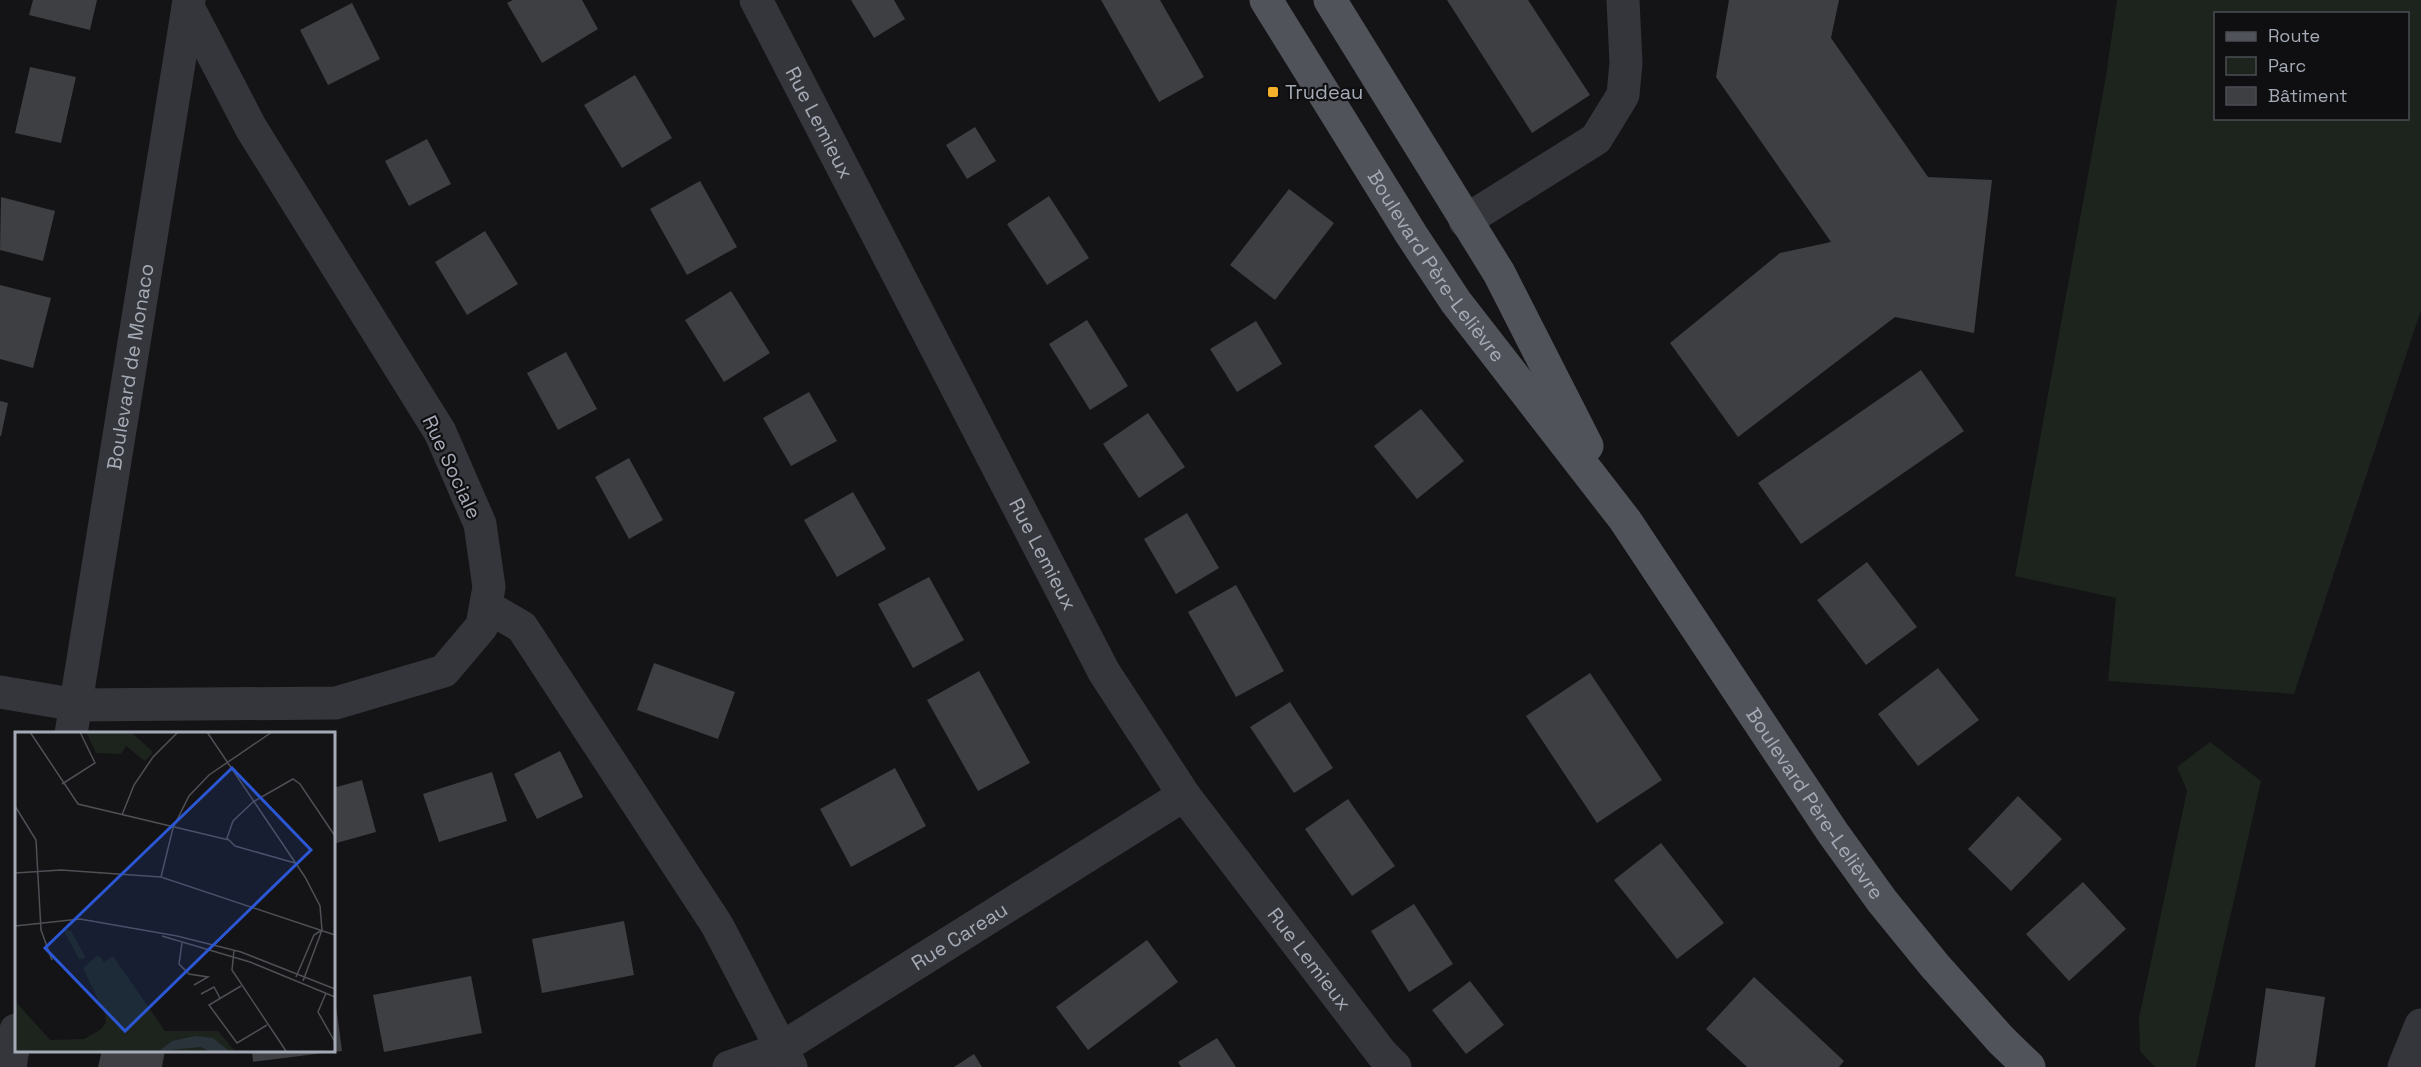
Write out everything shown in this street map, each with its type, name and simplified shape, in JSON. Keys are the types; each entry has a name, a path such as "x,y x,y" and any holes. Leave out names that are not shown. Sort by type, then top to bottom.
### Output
{"main road":[{"name":"Boulevard Père-Lelièvre","path":"1266,0 1456,302 1625,520 1745,697 1833,833 1882,901 1935,966 2001,1040 2029,1067"},
{"name":"Boulevard Père-Lelièvre","path":"1329,0 1498,273 1625,520"}],"street":[{"name":"Rue Lemieux","path":"756,0 1104,672 1184,795 1382,1054 1395,1067"},
{"path":"1465,221 1596,139 1623,95 1626,63 1623,0"},
{"name":"Rue Sociale","path":"0,692 74,719 336,703 444,671 482,626 489,586 480,524 440,432 251,128 189,3"},
{"name":"Boulevard de Monaco","path":"74,719 189,3"},
{"path":"486,606 522,627 528,636 717,925 786,1058"},
{"name":"Rue Careau","path":"729,1067 786,1058 1184,795"},
{"path":"2404,1067 2421,1025"},
{"path":"10,1067 15,1036"}],"green space":[{"path":"2117,0 2421,0 2421,310 2294,694 2108,681 2116,598 2015,576 2106,76"},
{"path":"2210,742 2261,781 2196,1067 2155,1067 2140,1051 2139,1018 2187,791 2177,767"}],"building":[{"path":"33,0 97,0 90,30 29,15"},
{"path":"513,0 582,0 598,29 542,63 507,3"},
{"path":"851,0 894,0 905,19 874,38"},
{"path":"1101,0 1160,0 1204,77 1159,102"},
{"path":"1447,0 1528,0 1590,95 1532,133"},
{"path":"1729,0 1839,0 1831,38 1928,177 1992,180 1974,333 1895,317 1738,437 1670,343 1780,253 1831,242 1716,77"},
{"path":"352,3 380,59 328,85 300,30"},
{"path":"30,67 76,77 61,143 15,133"},
{"path":"635,75 672,138 622,168 584,105"},
{"path":"975,127 996,161 967,179 946,145"},
{"path":"427,139 451,184 409,206 385,161"},
{"path":"700,181 737,247 687,275 650,209"},
{"path":"1289,189 1334,223 1275,300 1230,265"},
{"path":"1049,196 1089,258 1047,285 1007,224"},
{"path":"1,197 55,211 43,261 0,250"},
{"path":"485,231 518,284 467,315 435,262"},
{"path":"0,285 51,298 33,368 0,359"},
{"path":"731,291 770,353 724,382 685,320"},
{"path":"1087,320 1128,386 1090,410 1049,344"},
{"path":"1256,321 1282,364 1237,392 1210,349"},
{"path":"566,352 597,409 558,430 527,373"},
{"path":"1921,370 1964,431 1801,544 1758,483"},
{"path":"809,392 837,441 791,466 763,418"},
{"path":"0,401 8,403 1,436 0,436"},
{"path":"1421,409 1464,461 1417,499 1374,446"},
{"path":"1148,413 1185,467 1139,498 1103,444"},
{"path":"629,458 663,520 629,539 595,477"},
{"path":"853,492 886,549 837,577 804,520"},
{"path":"1187,513 1219,568 1176,594 1144,539"},
{"path":"1867,562 1917,627 1866,665 1817,600"},
{"path":"929,577 964,640 913,668 878,604"},
{"path":"1236,585 1284,671 1236,697 1188,612"},
{"path":"654,663 735,692 718,739 637,710"},
{"path":"1938,668 1979,720 1918,766 1878,714"},
{"path":"979,671 1030,763 978,791 927,700"},
{"path":"1590,673 1662,780 1597,823 1526,716"},
{"path":"1290,702 1333,768 1294,793 1250,727"},
{"path":"560,751 583,797 537,819 514,774"},
{"path":"895,768 926,826 851,867 820,809"},
{"path":"492,772 507,821 439,842 423,794"},
{"path":"362,780 376,832 334,844 334,788"},
{"path":"2018,796 2062,839 2011,891 1968,849"},
{"path":"1348,799 1395,866 1352,896 1305,829"},
{"path":"1661,843 1724,923 1677,959 1614,880"},
{"path":"2083,882 2126,929 2069,981 2026,934"},
{"path":"1414,904 1453,964 1409,992 1371,931"},
{"path":"624,921 634,975 542,993 532,939"},
{"path":"1147,940 1178,982 1088,1050 1056,1007"},
{"path":"471,976 482,1033 384,1052 373,995"},
{"path":"1754,977 1844,1061 1839,1067 1747,1067 1706,1029"},
{"path":"1470,981 1504,1025 1466,1054 1432,1010"},
{"path":"2266,988 2325,997 2315,1067 2255,1067"},
{"path":"334,998 342,1051 334,1052"},
{"path":"1217,1038 1236,1067 1181,1067 1178,1062"},
{"path":"102,1052 165,1052 162,1067 98,1067"},
{"path":"252,1052 332,1052 253,1062"},
{"path":"974,1054 982,1067 954,1067"}],"place":[{"name":"Trudeau","path":"1273,92"}]}
